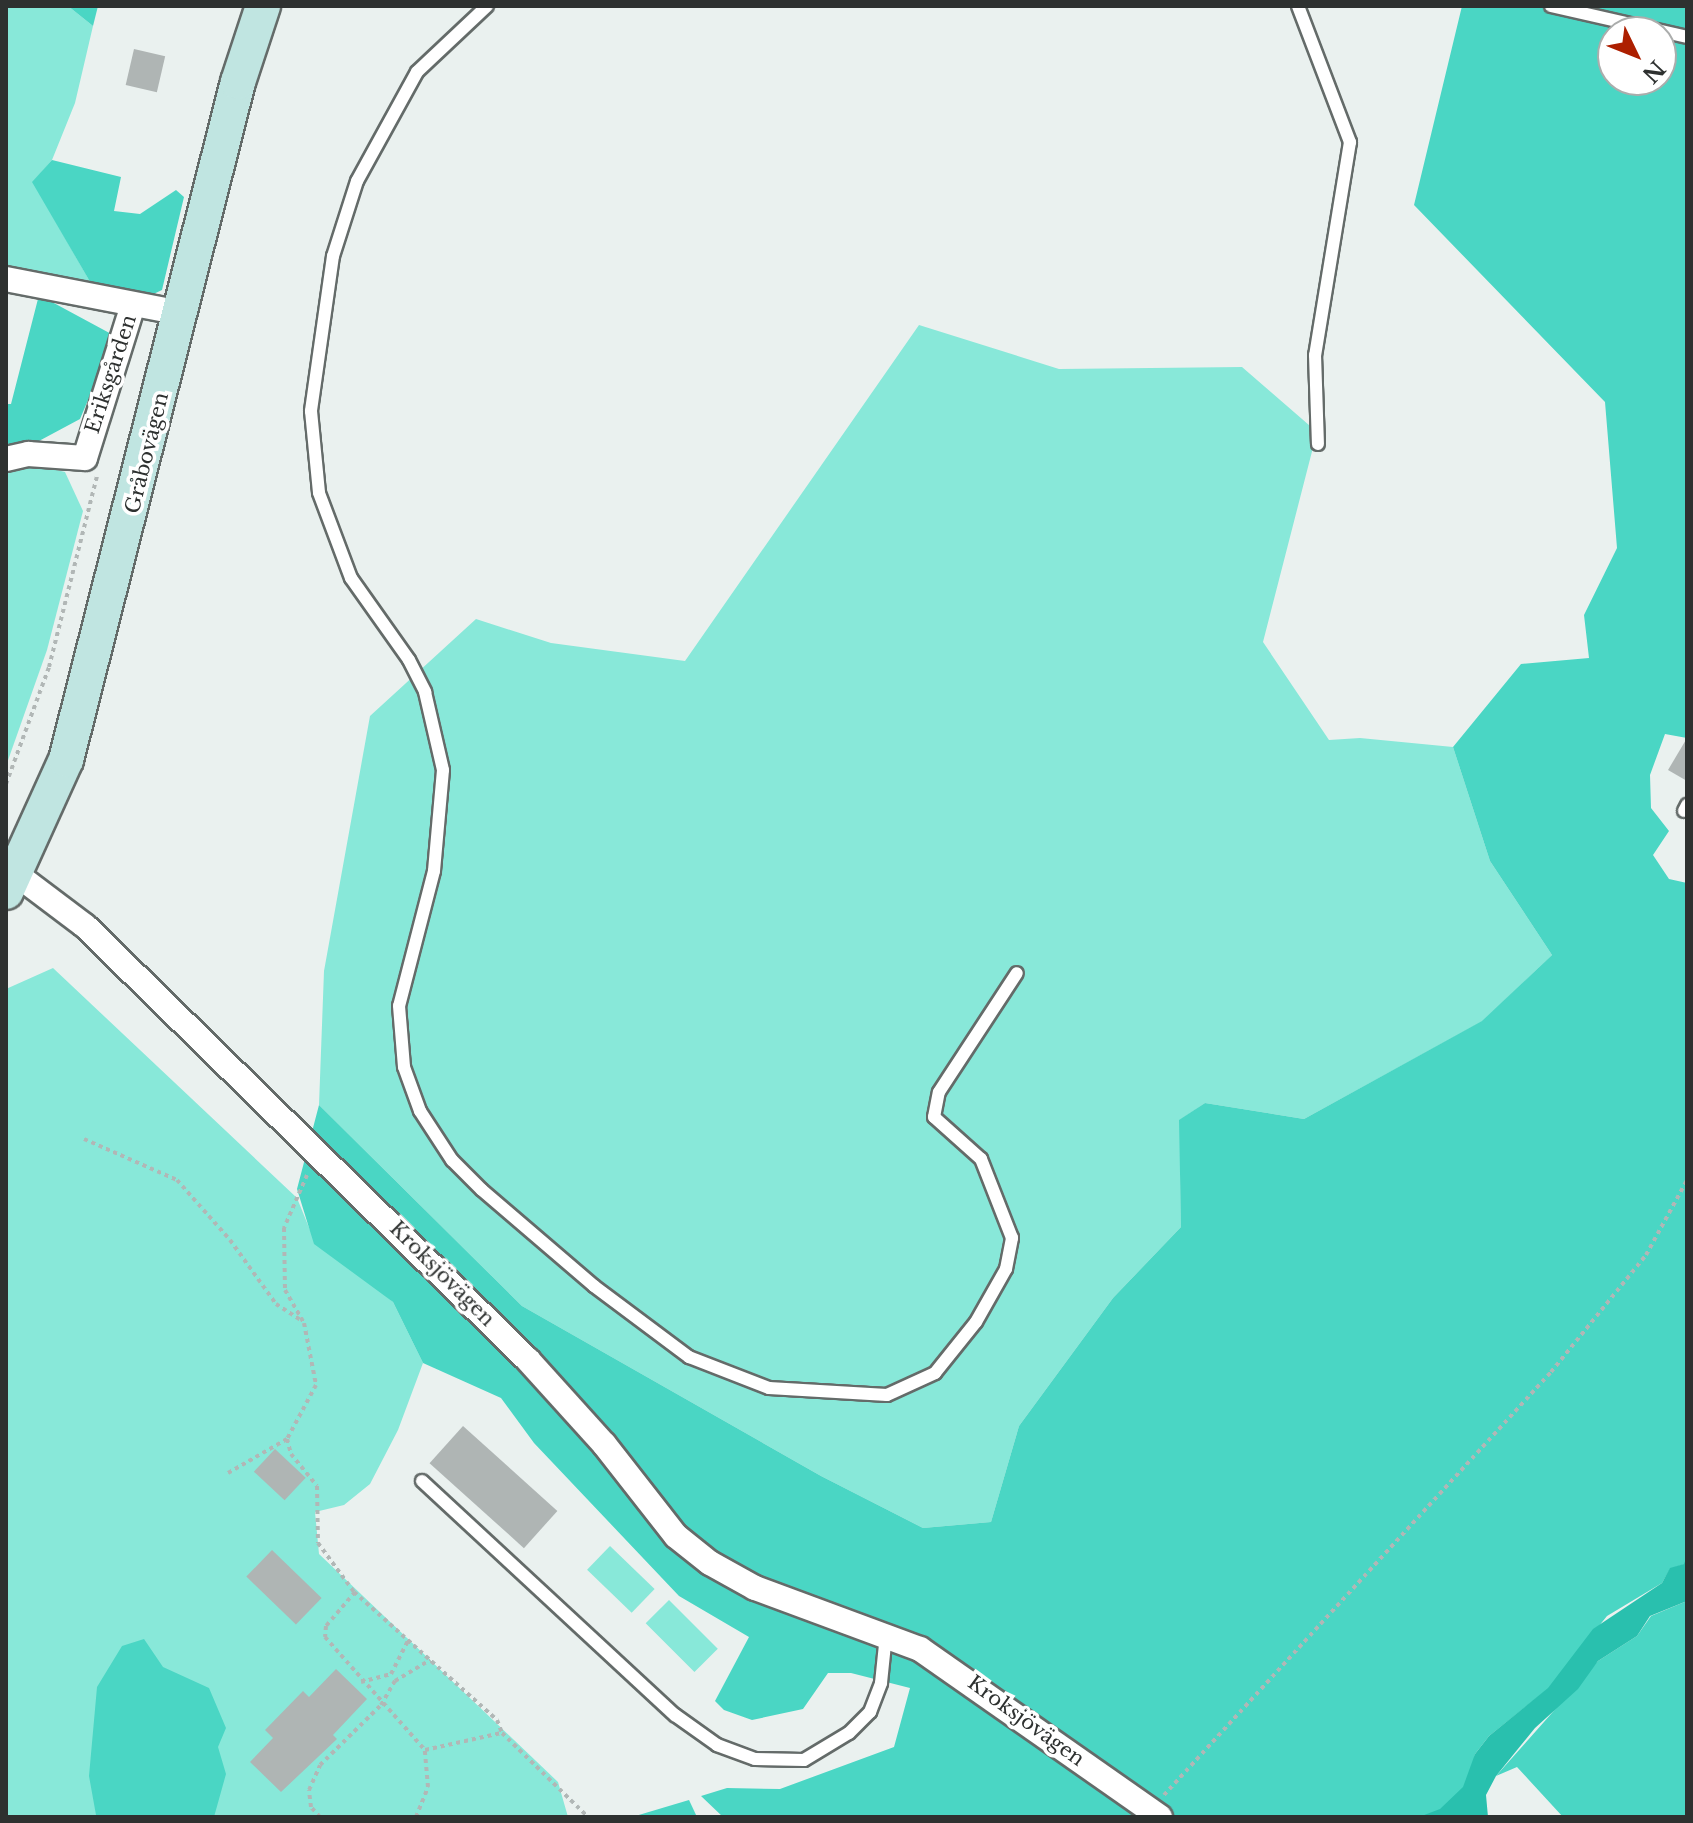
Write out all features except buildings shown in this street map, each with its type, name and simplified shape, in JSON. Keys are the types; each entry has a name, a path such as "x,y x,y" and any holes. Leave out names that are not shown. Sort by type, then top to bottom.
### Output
{"main road":[{"name":"Gråbovägen","path":"11,883 74,731 238,82 263,6"}],"street":[{"name":"Eriksgården","path":"6,279 181,313"},
{"name":"Eriksgården","path":"6,459 28,454 85,458 133,305"},
{"name":"Kroksjövägen","path":"11,883 85,926 317,1151 528,1360 604,1444 676,1536 755,1588 886,1635 958,1672 1156,1813"}],"lane":[{"path":"487,6 417,72 357,181 333,256 311,411 319,493 351,578 409,660 425,692 443,770 434,871 399,1006 404,1067 420,1111 452,1160 482,1190 594,1286 689,1357 769,1388 887,1395 935,1373 976,1322 1006,1269 1012,1238 981,1159 934,1117 939,1092 1017,973"},
{"path":"1298,6 1350,142 1315,355 1318,444"},
{"path":"1551,6 1687,37"},
{"path":"422,1481 675,1715 717,1745 755,1759 804,1760 849,1733 870,1712 881,1683 886,1635"}],"path":[{"path":"84,1139 177,1180 230,1240 276,1304 304,1323"},
{"path":"228,1473 287,1439 316,1385 304,1323 285,1290 284,1228 317,1151"},
{"path":"1156,1813 1551,1372 1646,1255 1687,1180"},
{"path":"287,1439 291,1454 317,1486 318,1543 355,1591 497,1720 502,1733 588,1817"},
{"path":"355,1591 326,1626 325,1637 381,1705 425,1750 423,1807 419,1817"},
{"path":"361,1682 391,1674 408,1640"},
{"path":"320,1817 311,1807 309,1790 320,1765 381,1705 395,1681 430,1660"},
{"path":"425,1750 502,1733"}],"shaded area":[{"path":"6,6 68,6 93,26 75,103 52,160 33,182 96,292 6,272"},
{"path":"68,6 98,6 93,26"},
{"path":"1462,6 1687,6 1687,738 1665,734 1650,775 1651,808 1669,831 1653,855 1669,879 1687,883 1685,1564 1670,1569 1662,1583 1607,1616 1548,1689 1489,1736 1475,1754 1466,1817 723,1817 701,1796 727,1788 780,1789 894,1747 910,1688 851,1673 828,1673 803,1709 752,1720 724,1710 715,1701 749,1637 679,1596 534,1443 501,1398 423,1363 393,1302 314,1244 297,1189 319,1105 522,1306 821,1476 923,1528 991,1522 1019,1426 1113,1298 1181,1227 1179,1120 1205,1103 1304,1119 1482,1021 1552,955 1490,861 1453,747 1521,664 1589,658 1584,615 1617,548 1605,402 1414,205"},
{"path":"52,160 121,177 114,211 140,214 176,190 184,197 162,290 145,298 96,292 32,182"},
{"path":"39,295 115,336 80,419 24,449 6,443 6,404 11,404"},
{"path":"919,325 1059,369 1242,367 1317,432 1263,642 1329,740 1360,738 1453,747 1490,861 1552,955 1483,1021 1304,1119 1205,1103 1180,1120 1181,1227 1113,1298 1019,1426 991,1522 923,1528 821,1476 522,1306 319,1105 324,971 370,716 476,619 551,643 685,661"},
{"path":"40,466 65,472 83,511 47,650 6,766 6,472"},
{"path":"53,968 297,1198 310,1230 393,1302 423,1363 398,1430 370,1484 344,1505 315,1512 319,1554 558,1782 568,1817 6,1817 6,989"},
{"path":"610,1546 655,1589 632,1613 587,1570"},
{"path":"1687,1556 1687,1601 1650,1616 1637,1636 1598,1661 1578,1689 1535,1728 1496,1776 1486,1795 1488,1817 1419,1817 1440,1809 1463,1787 1475,1754 1489,1736 1548,1688 1593,1629 1662,1583 1670,1568 1684,1564"},
{"path":"669,1600 718,1649 694,1672 646,1623"},
{"path":"1687,1601 1687,1817 1563,1817 1517,1767 1496,1776 1598,1661 1637,1636 1651,1616"},
{"path":"144,1639 163,1667 209,1688 226,1728 218,1747 226,1774 214,1817 96,1815 89,1776 97,1687 122,1646"},
{"path":"689,1800 697,1817 632,1817"}]}
